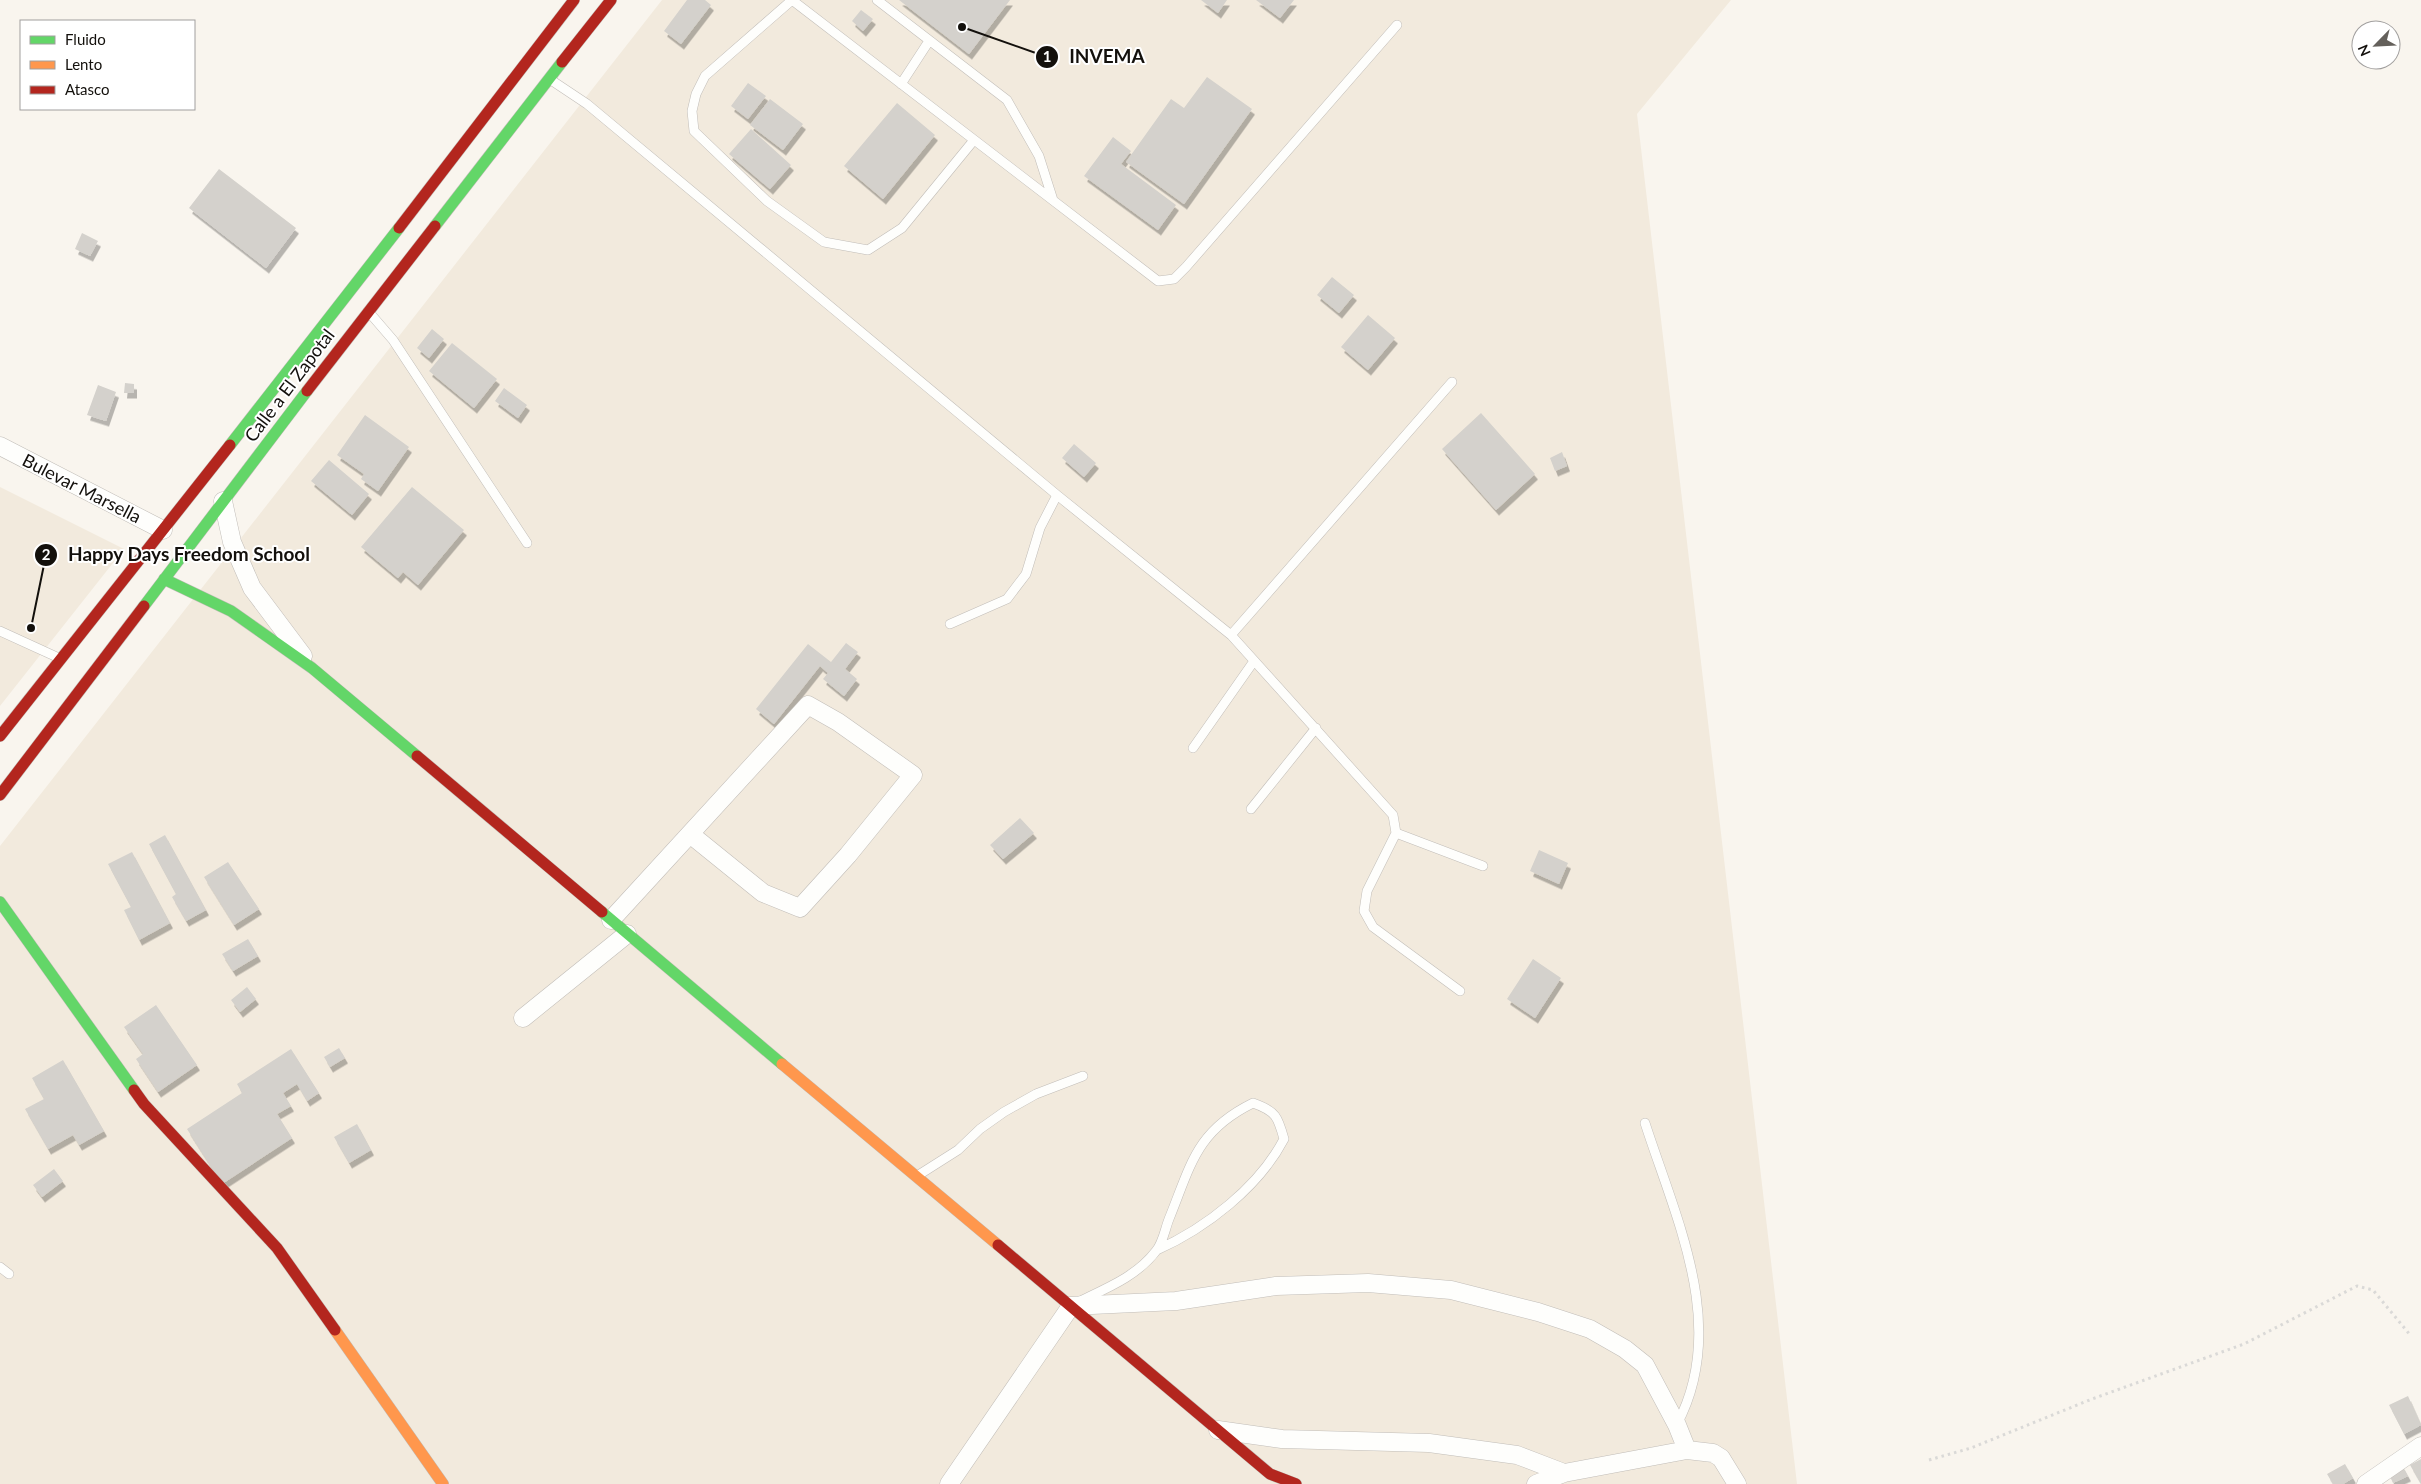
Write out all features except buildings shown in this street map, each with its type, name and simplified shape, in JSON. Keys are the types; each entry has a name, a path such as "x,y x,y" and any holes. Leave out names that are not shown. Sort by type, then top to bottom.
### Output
{"street":[{"name":"Calle a El Zapotal","path":"0,736 350,293 574,0"},
{"name":"Calle a El Zapotal","path":"0,795 368,311 548,78 611,0"},
{"name":"Bulevar Marsella","path":"0,446 163,530"},
{"path":"223,501 232,542 252,588 312,668"},
{"path":"164,579 231,611 312,668 1270,1474 1296,1484"},
{"path":"611,920 808,705 838,722 913,775 848,855 800,908 763,893 690,834"},
{"path":"0,902 144,1104 277,1248 443,1484"},
{"path":"523,1018 627,934"},
{"path":"1071,1306 1176,1301 1276,1286 1368,1283 1451,1290 1538,1312 1590,1329 1625,1349 1645,1365 1677,1424 1687,1450"},
{"path":"949,1484 1071,1306"},
{"path":"1218,1430 1282,1438 1428,1443 1517,1455 1564,1473"},
{"path":"1218,1430 1269,1484"},
{"path":"2366,1484 2421,1446"},
{"path":"1536,1484 1564,1473 1687,1450 1713,1453 1721,1458 1737,1484"}],"lane":[{"path":"974,140 902,228 868,250 824,242 768,201 694,131 692,111 696,94 705,76 792,0 1158,281 1174,279 1397,25"},
{"path":"877,0 1007,100 1039,156 1053,200"},
{"path":"901,84 929,41"},
{"path":"548,78 587,104 1057,495 1231,634 1393,815 1396,833 1367,890 1364,911 1373,927 1460,991"},
{"path":"368,311 393,340 527,543"},
{"path":"1231,634 1452,382"},
{"path":"950,624 1007,599 1026,574 1040,528 1057,495"},
{"path":"0,631 61,659"},
{"path":"1193,748 1254,660"},
{"path":"1251,809 1316,728"},
{"path":"1396,833 1483,866"},
{"path":"916,1176 958,1150 1004,1112 1036,1094 1083,1076"},
{"path":"1071,1306 1134,1273 1157,1250 1200,1226 1248,1188 1272,1161 1284,1139 1279,1120 1269,1108 1253,1103 1235,1112 1212,1132 1195,1153 1157,1250"},
{"path":"1645,1123 1691,1259 1697,1313 1699,1358 1688,1404 1677,1424"},
{"path":"0,1267 9,1274"}],"path":[{"path":"1929,1460 1971,1448 2092,1399 2244,1344 2357,1286 2373,1290 2411,1336"}],"shaded area":[{"path":"662,0 1731,0 1637,114 1797,1484 0,1484 0,846"},
{"path":"0,487 124,549 0,706"}],"traffic: fast":[{"path":"435,226 562,62"},
{"path":"230,445 399,228"},
{"path":"144,606 307,391"},
{"path":"164,579 231,611 312,668 417,756"},
{"path":"0,902 134,1090"},
{"path":"602,912 782,1064"}],"traffic: slow":[{"path":"782,1064 998,1245"},
{"path":"335,1330 443,1484"}],"traffic: jam":[{"path":"399,228 574,0"},
{"path":"562,62 611,0"},
{"path":"307,391 435,226"},
{"path":"0,736 230,445"},
{"path":"0,795 144,606"},
{"path":"417,756 602,912"},
{"path":"134,1090 144,1104 277,1248 335,1330"},
{"path":"998,1245 1270,1474 1296,1484"}],"place":[{"name":"INVEMA","path":"962,27"},
{"name":"Happy Days Freedom School","path":"31,628"}]}
